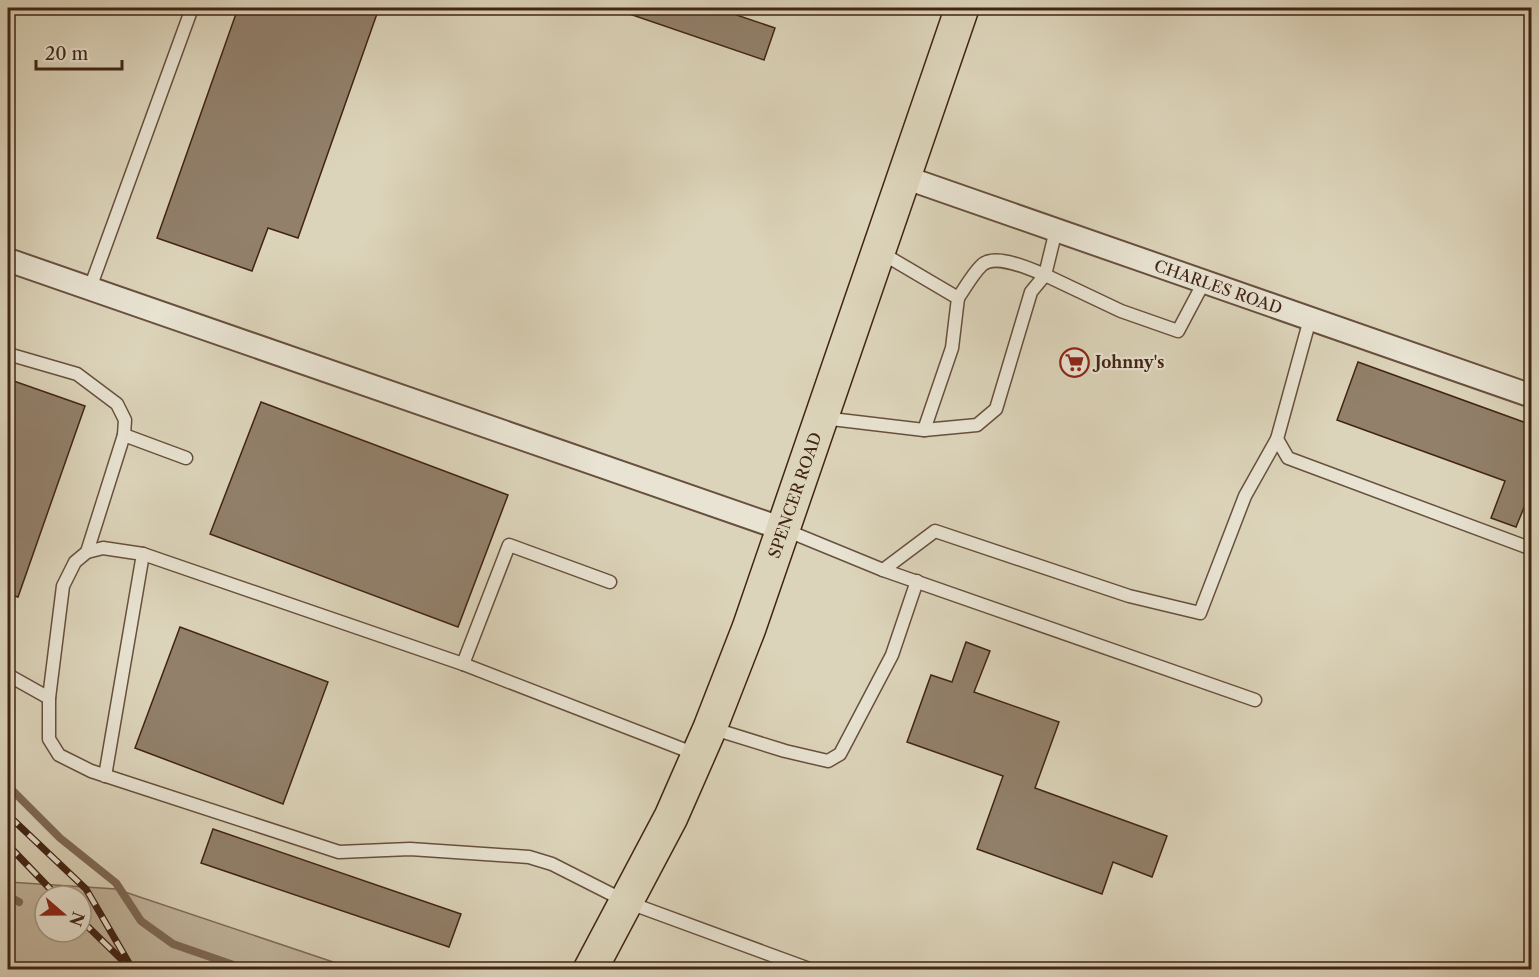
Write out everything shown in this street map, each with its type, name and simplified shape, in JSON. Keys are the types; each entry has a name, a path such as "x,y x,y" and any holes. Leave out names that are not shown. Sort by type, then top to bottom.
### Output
{"main road":[{"name":"SPENCER ROAD","path":"590,969 671,817 749,628 962,8"}],"street":[{"name":"CHARLES ROAD","path":"904,177 1532,396"},
{"path":"8,260 783,529"}],"lane":[{"path":"90,288 192,8"},
{"path":"822,417 924,430 977,425 996,409 1031,292 1045,275 1056,230"},
{"path":"879,251 958,298"},
{"path":"924,430 952,348 958,298 982,264 996,260 1021,265 1121,311 1178,331 1204,282"},
{"path":"883,570 935,531 1130,596 1200,613 1245,496 1277,438 1310,319"},
{"path":"8,354 76,374 117,404 124,420 124,435 87,552"},
{"path":"124,435 186,458"},
{"path":"1277,438 1288,458 1532,549"},
{"path":"783,529 883,570 1255,700"},
{"path":"463,664 509,545 610,582"},
{"path":"812,969 627,902 552,864 529,857 410,849 339,852 105,776 59,755 49,739 49,698 63,586 75,562 87,552 103,548 143,554 463,664 704,741 785,751 828,760 840,754 892,655 917,581"},
{"path":"105,776 143,554"},
{"path":"8,675 49,698"}],"shaded area":[{"path":"8,882 39,884 33,884 33,944 93,944 93,888 116,889 354,969 8,969"}],"building":[{"path":"238,8 379,8 298,238 268,228 252,271 157,238"},
{"path":"612,8 716,8 775,28 764,60"},
{"path":"1358,362 1532,425 1532,488 1516,527 1491,518 1505,481 1337,420"},
{"path":"8,379 85,406 18,597 8,594"},
{"path":"261,402 508,495 458,627 210,534"},
{"path":"180,627 328,682 283,804 135,748"},
{"path":"966,642 990,651 974,692 1059,722 1035,788 1167,836 1152,877 1113,862 1102,894 977,849 1003,776 907,742 931,675 952,682"},
{"path":"213,829 461,914 449,947 201,863"}],"waterway":[{"path":"8,786 60,838 116,883 141,921 173,944 248,970"},
{"path":"8,896 19,902"}],"railway":[{"path":"8,815 86,889 133,970"},
{"path":"8,845 45,884"},
{"path":"93,932 121,959"}],"place":[{"name":"Johnny's","path":"1074,362"}]}
